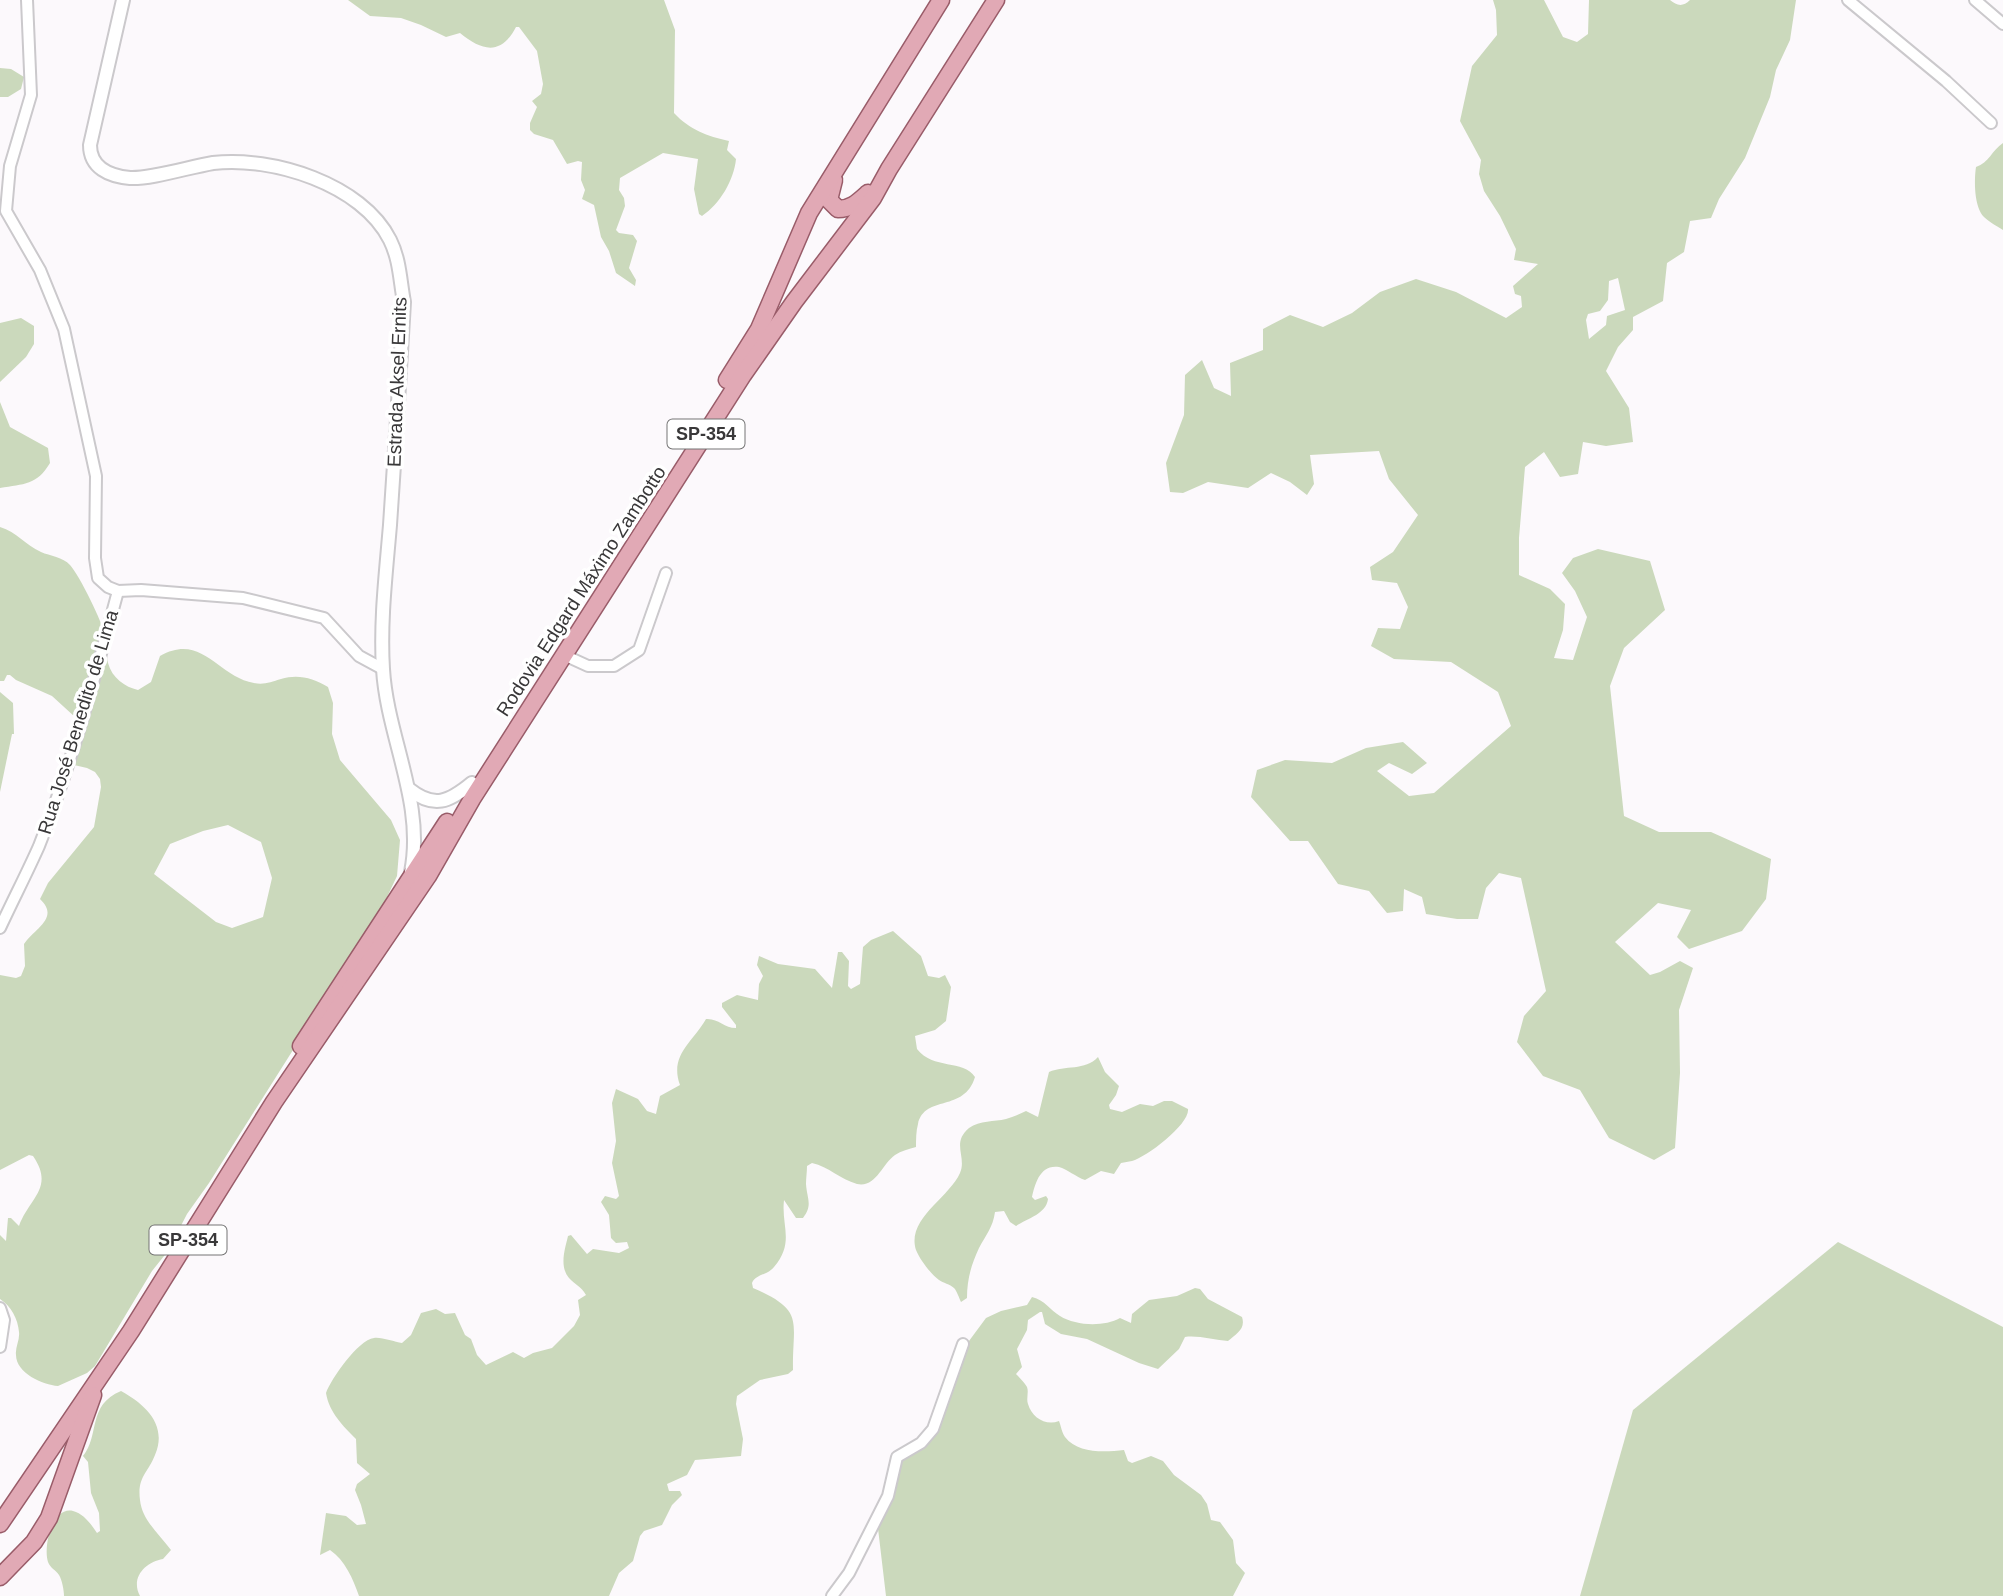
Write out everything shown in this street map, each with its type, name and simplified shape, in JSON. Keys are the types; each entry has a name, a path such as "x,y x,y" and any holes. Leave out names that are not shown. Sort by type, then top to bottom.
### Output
{"main road":[{"name":"Rodovia Edgard Máximo Zambotto","path":"274,1102 301,1045 408,884 760,329 809,213 941,0"},
{"name":"Rodovia Edgard Máximo Zambotto","path":"0,1524 131,1331 274,1102 428,876 472,799 743,375 794,302 873,198 996,0"},
{"path":"844,158 830,194 832,205 838,209 853,206 889,169"},
{"path":"1,1575 34,1542 49,1518 99,1375"}],"street":[{"name":"Rua José Benedito de Lima","path":"0,928 38,846 67,768 96,673 113,589 99,578 95,558 96,476 64,329 40,270 6,211 10,166 31,95 27,0"},
{"name":"Estrada Aksel Ernits","path":"123,0 90,145 92,157 102,170 137,178 218,163 252,163 286,169 317,178 344,194 372,217 390,239 396,254 404,302 382,637 387,709 409,789 415,832 415,854 408,884"},
{"path":"1848,0 1946,81 1991,123"},
{"path":"1975,0 2003,24"},
{"path":"564,655 588,666 614,666 639,650 666,573"},
{"path":"113,589 243,598 293,608 324,618 359,656 383,669"},
{"path":"409,789 428,801 438,801 455,796 472,783"},
{"path":"0,1308 4,1321 0,1347"},
{"path":"832,1596 849,1573 888,1496 897,1457 921,1443 933,1429 963,1344"}],"green space":[{"path":"348,0 664,0 675,30 674,113 699,132 729,141 727,150 736,159 729,183 715,205 702,216 699,214 694,189 698,159 663,153 620,178 619,190 625,206 616,230 633,235 637,241 629,268 636,280 635,286 616,273 601,237 594,205 582,199 585,190 581,180 582,162 567,164 553,140 530,130 537,107 532,101 541,94 543,84 537,51 519,27 516,27 504,43 491,48 483,47 460,33 446,37 401,18 370,16"},
{"path":"1493,0 1544,0 1563,37 1577,42 1588,34 1589,0 1670,0 1680,5 1690,0 1796,0 1790,40 1776,70 1770,97 1745,158 1719,199 1711,218 1690,221 1684,252 1667,263 1663,301 1633,317 1633,330 1618,347 1606,371 1629,408 1633,442 1606,446 1583,442 1578,474 1560,477 1544,452 1525,467 1519,575 1550,589 1565,604 1563,630 1554,658 1573,660 1587,617 1575,591 1562,573 1573,558 1598,549 1650,561 1665,610 1624,648 1610,686 1624,816 1659,832 1711,832 1771,859 1766,899 1742,931 1689,949 1677,937 1691,910 1658,903 1615,942 1650,975 1680,961 1693,968 1679,1010 1680,1073 1675,1148 1654,1160 1609,1138 1580,1090 1543,1076 1517,1042 1524,1016 1546,991 1521,878 1499,873 1486,888 1478,919 1426,914 1422,897 1404,889 1403,911 1387,913 1369,891 1338,884 1308,841 1290,841 1251,797 1257,770 1285,760 1332,763 1366,748 1403,742 1427,763 1412,774 1389,763 1377,771 1409,796 1434,793 1511,726 1498,692 1451,662 1394,659 1371,646 1378,628 1400,629 1408,607 1397,583 1372,580 1370,567 1393,552 1418,515 1389,479 1379,451 1310,455 1314,484 1307,495 1290,482 1271,473 1248,488 1208,482 1183,493 1170,492 1166,463 1184,415 1185,375 1202,360 1214,388 1231,396 1230,363 1263,350 1263,329 1290,315 1323,327 1352,313 1380,292 1416,279 1456,292 1506,318 1522,307 1521,296 1515,294 1513,286 1538,264 1514,260 1516,249 1484,191 1479,174 1481,160 1460,121 1472,66 1497,35","holes":["1618,278 1625,310 1607,316 1606,325 1589,339 1586,320 1588,314 1600,311 1608,300 1609,281"]},
{"path":"0,68 11,69 24,77 21,89 8,97 0,97"},
{"path":"2003,143 2003,230 1981,213 1975,179 1976,167 1984,163"},
{"path":"21,318 34,326 34,344 26,357 0,382 0,323"},
{"path":"0,402 10,427 48,448 50,463 35,480 0,488"},
{"path":"0,527 35,549 60,558 70,565 85,589 104,630 110,668 128,687 138,690 151,682 160,656 187,649 199,652 230,673 254,683 299,677 328,687 333,703 332,734 340,760 391,820 400,840 397,876 378,916 344,975 187,1214 168,1251 152,1271 95,1366 87,1373 58,1386 38,1380 20,1367 16,1355 19,1335 17,1322 11,1309 0,1299 0,1235 6,1241 8,1218 19,1226 38,1192 42,1176 33,1156 29,1155 0,1170 0,975 16,978 21,976 25,966 24,944 47,917 46,906 40,899 48,883 94,827 101,787 95,772 74,765 77,738 75,717 52,696 10,675 0,681","holes":["228,825 261,842 272,878 263,917 232,928 216,922 154,874 170,844 203,831"]},
{"path":"0,692 13,703 14,734 0,792"},
{"path":"893,931 921,956 928,976 939,978 945,975 951,987 946,1021 935,1030 915,1036 917,1049 931,1060 963,1068 975,1077 970,1088 962,1095 928,1109 922,1115 917,1127 916,1147 895,1155 874,1179 857,1184 812,1163 807,1166 809,1205 803,1218 796,1218 784,1200 784,1250 771,1270 752,1283 753,1288 770,1296 789,1311 794,1329 793,1370 788,1374 760,1380 737,1396 743,1439 741,1456 695,1460 687,1475 667,1484 669,1491 680,1491 682,1495 672,1505 662,1525 644,1531 640,1536 633,1561 619,1573 609,1596 359,1596 340,1559 330,1550 320,1555 326,1513 346,1516 357,1525 366,1524 355,1490 357,1484 370,1474 357,1463 356,1439 333,1412 326,1393 346,1361 360,1345 374,1338 402,1343 411,1335 421,1313 436,1309 445,1314 455,1313 465,1335 471,1339 477,1355 486,1365 513,1352 524,1358 552,1348 574,1326 580,1315 578,1300 586,1295 569,1278 564,1268 568,1236 571,1235 587,1254 593,1249 619,1253 629,1248 627,1242 616,1243 611,1238 609,1215 601,1202 605,1196 616,1199 619,1196 612,1163 616,1141 612,1103 616,1089 638,1099 647,1111 656,1114 660,1096 680,1085 677,1074 680,1057 706,1019 736,1028 722,1003 737,995 758,1000 759,984 763,976 757,965 759,956 778,964 815,969 832,988 838,952 842,952 849,961 848,986 851,989 860,984 863,947 871,940"},
{"path":"1098,1057 1105,1072 1119,1086 1109,1105 1110,1109 1122,1112 1140,1104 1153,1106 1172,1101 1188,1109 1187,1115 1175,1131 1157,1147 1139,1158 1121,1163 1114,1174 1101,1171 1085,1180 1059,1167 1043,1172 1032,1197 1035,1200 1046,1196 1047,1204 1040,1212 1016,1226 1010,1222 1004,1211 995,1212 972,1267 967,1298 961,1302 954,1288 939,1280 920,1258 915,1239 917,1228 923,1219 960,1173 961,1139 969,1128 978,1124 1006,1119 1026,1111 1038,1117 1049,1072 1081,1066"},
{"path":"1838,1242 2003,1327 2003,1596 1580,1596 1633,1410"},
{"path":"1195,1288 1200,1289 1208,1299 1242,1317 1241,1328 1228,1341 1185,1337 1179,1349 1158,1369 1087,1339 1061,1334 1045,1324 1040,1312 1028,1320 1027,1330 1017,1349 1022,1367 1016,1374 1027,1387 1027,1402 1036,1417 1045,1422 1059,1421 1070,1443 1092,1451 1124,1450 1128,1461 1132,1463 1151,1456 1163,1461 1174,1475 1201,1495 1207,1504 1211,1520 1220,1522 1233,1540 1236,1563 1245,1573 1233,1596 886,1596 877,1520 904,1447 928,1431 936,1406 945,1400 944,1380 952,1356 969,1341 986,1318 1001,1311 1027,1305 1032,1297 1074,1322 1098,1324 1120,1318 1131,1323 1132,1314 1149,1300 1177,1296"},
{"path":"121,1391 146,1409 159,1434 155,1455 139,1492 141,1507 148,1520 171,1550 163,1559 151,1563 141,1572 137,1583 140,1596 64,1596 60,1577 48,1562 48,1538 55,1521 66,1511 81,1514 97,1533 100,1531 99,1513 91,1493 88,1462 83,1456 103,1404"}]}
